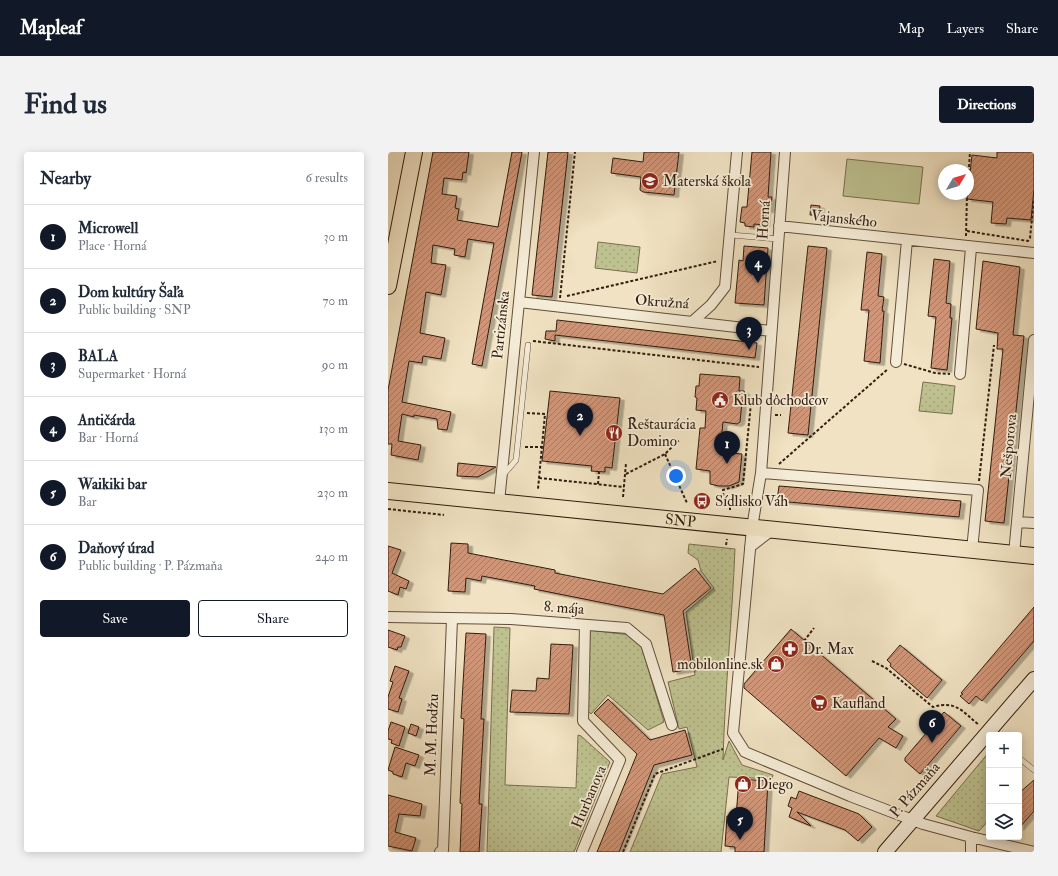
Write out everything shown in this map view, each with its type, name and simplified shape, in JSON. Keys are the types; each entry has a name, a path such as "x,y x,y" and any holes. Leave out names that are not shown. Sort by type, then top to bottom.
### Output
{"main road":[{"path":"388,286 414,152"},
{"name":"SNP","path":"388,491 1034,556"},
{"name":"P. Pázmaňa","path":"885,852 986,731 1034,679"}],"street":[{"name":"Partizánska","path":"499,502 534,152"},
{"name":"Okružná","path":"519,302 560,302 692,322 711,304 725,287 731,235 737,152"},
{"name":"Horná","path":"785,152 761,473 752,528 732,733 745,752 795,774 912,820 971,838 1034,852"},
{"name":"Vajanského","path":"779,226 1034,254"},
{"path":"896,362 907,240"},
{"path":"960,374 968,247"},
{"path":"692,322 771,331"},
{"name":"Nešporova","path":"1014,554 1030,415 1034,340"},
{"path":"761,473 978,490 972,550"},
{"path":"1017,522 1034,522"},
{"path":"750,547 772,530"},
{"name":"8. mája","path":"388,616 452,619 511,619 627,628 646,644 672,725"},
{"name":"M. M. Hodžu","path":"440,852 443,850 452,619"},
{"name":"Hurbanova","path":"582,852 620,760 583,721 585,625"},
{"path":"971,838 971,852"}],"lane":[{"path":"731,235 778,239"},
{"path":"502,477 516,460 530,343"},
{"path":"508,410 521,412"},
{"path":"1022,760 1034,770"}],"path":[{"path":"575,152 560,302 729,257"},
{"path":"969,164 970,152"},
{"path":"967,231 1028,241 1030,238 1034,199"},
{"path":"967,200 968,247"},
{"path":"530,343 768,368"},
{"path":"978,490 994,345"},
{"path":"776,466 896,362 935,373 960,374"},
{"path":"724,506 723,490 743,484 751,403 766,405"},
{"path":"521,412 545,414 538,488"},
{"path":"626,474 665,454 679,440"},
{"path":"517,446 542,447"},
{"path":"665,454 687,503"},
{"path":"623,497 626,463"},
{"path":"598,484 599,472"},
{"path":"539,478 624,487"},
{"path":"388,509 444,515"},
{"path":"726,545 727,539"},
{"path":"804,641 814,628"},
{"path":"872,661 886,668 933,706 941,704 953,705 986,731"},
{"path":"623,852 655,774 723,749"}],"green space":[{"path":"847,159 923,167 919,204 843,196"},
{"path":"598,242 640,247 637,273 595,268"},
{"path":"923,382 955,386 952,414 919,411"},
{"path":"689,544 735,549 723,760 729,741 742,765 773,775 772,779 729,777 721,852 630,852 662,774 697,767 687,727 679,729 668,682 695,675 686,612 714,588 701,571 698,560 688,553"},
{"path":"494,627 510,628 505,785 576,788 578,735 610,762 574,852 487,852"},
{"path":"588,630 631,635 641,645 664,722 648,730 608,695 591,714 587,710"},
{"path":"986,756 986,823 979,831 936,816"}],"building":[{"path":"433,152 469,152 466,173 463,172 462,180 444,178 442,194 457,196 455,208 459,209 457,220 498,227 512,152 522,152 482,366 472,364 494,243 468,239 465,257 454,255 455,249 433,245 431,263 446,265 441,295 426,292 420,333 445,338 441,359 423,356 422,363 409,361 402,402 451,412 447,430 438,429 437,419 414,415 414,417 402,414 398,441 421,445 418,460 391,455 392,444 388,444 388,390"},
{"path":"548,152 568,152 552,297 532,295"},
{"path":"644,152 679,152 674,195 643,192 640,190 641,177 611,173 613,158 643,162"},
{"path":"752,152 771,152 768,197 772,197 770,210 766,210 765,225 754,224 754,227 745,226 745,223 740,222 742,207 747,207"},
{"path":"997,152 1034,152 1034,189 1031,220 1007,218 1006,224 991,223 993,202 974,200 974,164 971,164 972,155 997,158"},
{"path":"811,205 820,206 819,215 810,215"},
{"path":"744,246 768,248 764,305 735,303 739,260 743,261"},
{"path":"808,246 827,248 808,435 788,433"},
{"path":"867,252 882,254 878,296 884,297 880,363 864,361 869,310 861,310"},
{"path":"934,259 950,261 946,303 951,304 950,318 952,318 947,370 931,368 936,317 928,316"},
{"path":"983,261 1020,267 1013,335 1024,336 1004,523 985,521 1003,349 997,349 998,333 976,329"},
{"path":"557,320 757,343 755,358 555,335 555,341 545,339 546,331 556,331"},
{"path":"700,374 740,377 739,391 744,391 746,395 742,402 740,422 737,424 723,422 720,452 742,454 739,482 729,486 710,484 710,471 696,469 700,428 705,428 706,411 696,410 696,386 699,386"},
{"path":"550,391 620,398 612,468 605,467 605,472 591,471 592,466 542,461"},
{"path":"458,463 496,467 478,477 457,476"},
{"path":"779,486 961,501 959,517 777,501"},
{"path":"451,543 468,544 468,553 555,570 555,573 663,594 695,568 711,588 683,611 692,669 673,672 664,615 534,589 535,586 482,576 481,581 466,578 465,592 448,591"},
{"path":"388,546 401,550 392,573 409,581 406,589 400,587 398,595 388,591"},
{"path":"1034,607 1034,641 982,701 976,696 969,704 960,696 963,694 961,693"},
{"name":"Kaufland","path":"791,629 896,719 888,727 903,736 896,748 879,738 846,776 744,688 744,684"},
{"path":"388,630 405,636 401,647 398,647 397,650 388,647"},
{"path":"466,633 486,634 481,719 484,719 479,804 482,804 479,852 460,852 462,804 460,803 464,719 461,718"},
{"path":"551,644 573,645 569,714 510,712 512,690 536,691 537,678 549,679"},
{"path":"900,645 942,680 927,698 890,666 891,664 887,660"},
{"path":"395,666 409,671 399,698 402,699 398,712 388,709 388,697 393,682 390,681"},
{"path":"608,699 650,740 685,730 692,755 654,765 619,852 597,852 637,754 594,713"},
{"path":"944,712 961,726 920,774 905,761 905,758"},
{"path":"391,722 405,727 399,746 391,743 392,740 388,739 388,731"},
{"path":"411,724 419,727 416,736 408,733"},
{"path":"395,747 419,755 415,766 406,763 402,777 393,774 393,772 388,770"},
{"path":"739,779 768,781 764,852 735,852 735,847 725,846 727,816 736,817"},
{"path":"1034,780 1034,811 1022,825 1022,804 1022,790"},
{"path":"799,791 859,814 872,827 858,841 845,830 797,812 811,826 789,817 792,808 788,806 791,797 796,799"},
{"path":"388,795 422,804 420,816 399,814 395,832 416,838 412,851 388,846"}],"place":[{"name":"Materská škola","path":"650,181"},
{"name":"Antičárda","path":"758,283"},
{"name":"BALA","path":"749,350"},
{"name":"Klub dôchodcov","path":"720,400"},
{"name":"Reštaurácia Domino","path":"614,433"},
{"name":"Dom kultúry Šaľa","path":"580,436"},
{"name":"Microwell","path":"727,464"},
{"name":"Sídlisko Váh","path":"702,501"},
{"name":"Dr. Max","path":"790,649"},
{"name":"mobilonline.sk","path":"776,664"},
{"name":"Kaufland","path":"819,703"},
{"name":"Daňový úrad","path":"932,743"},
{"name":"Diego","path":"743,784"},
{"name":"Waikiki bar","path":"740,840"}]}
